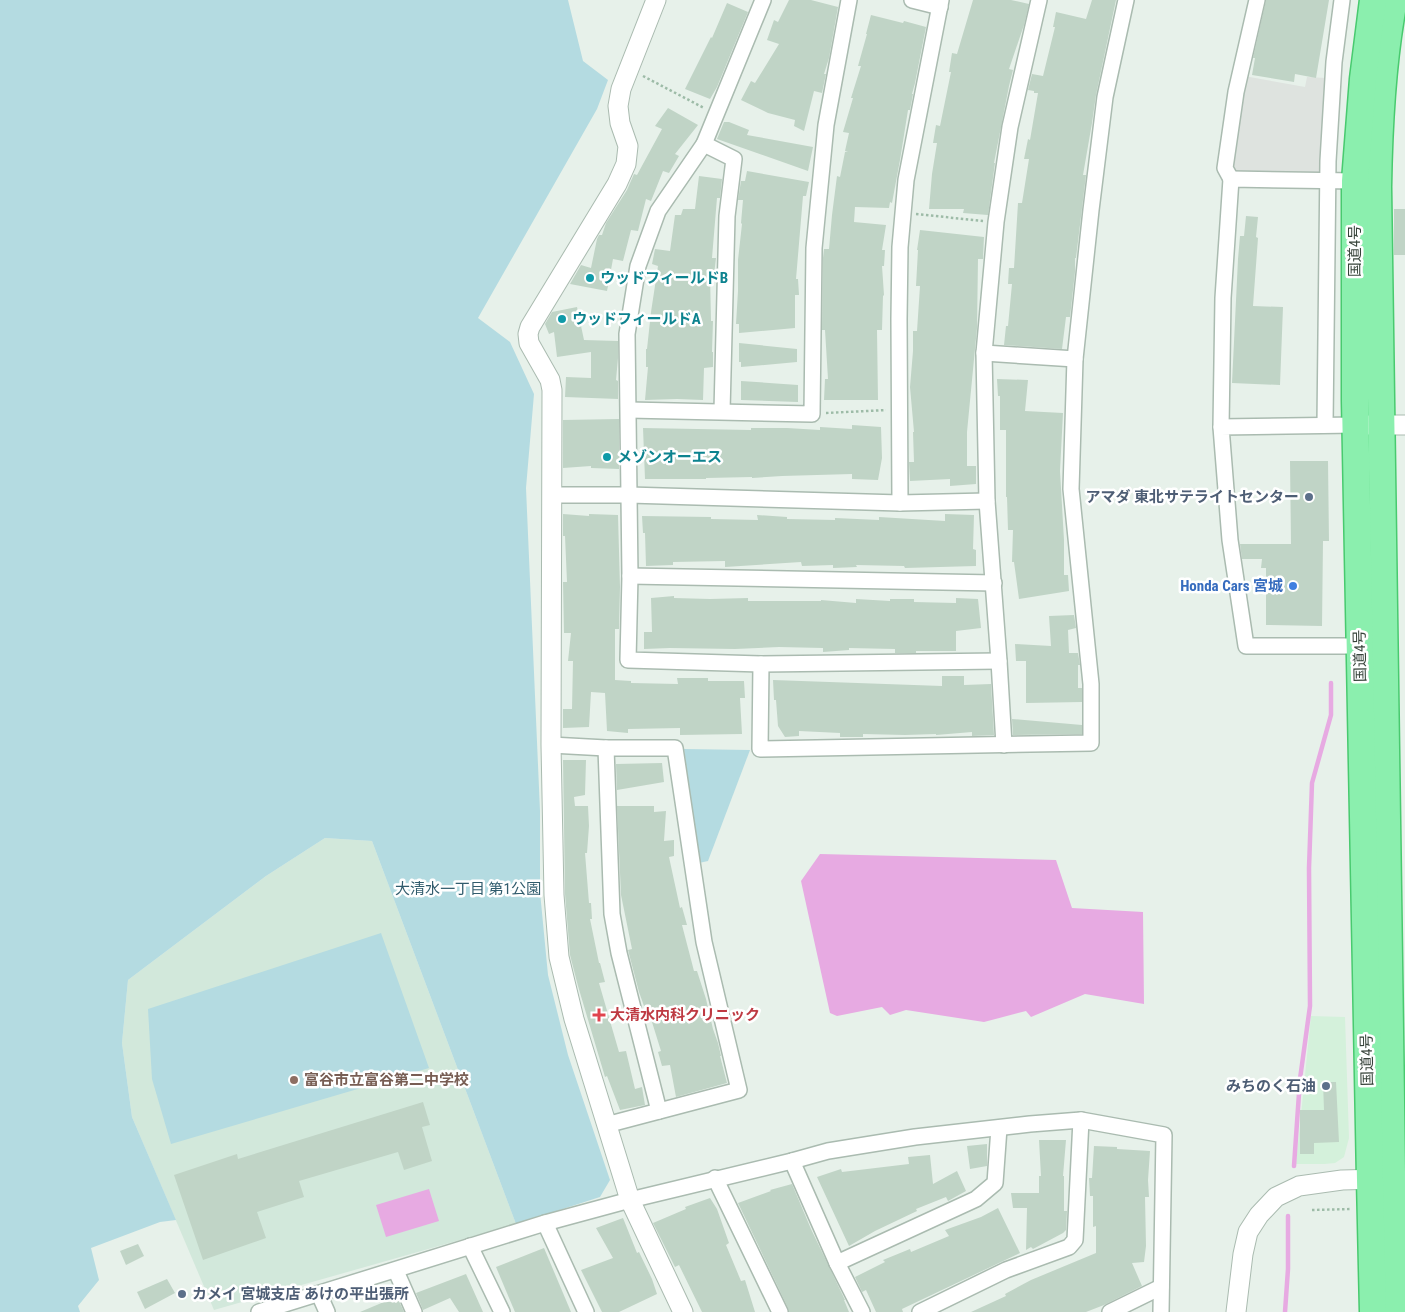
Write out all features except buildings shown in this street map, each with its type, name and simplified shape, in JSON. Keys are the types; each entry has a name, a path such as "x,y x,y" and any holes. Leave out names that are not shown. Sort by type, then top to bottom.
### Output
{"highway":[{"name":"国道4号","path":"1373,0 1363,79 1355,181 1359,646 1381,1179 1394,1312"},
{"name":"国道4号","path":"1373,1312 1381,1179 1393,425 1379,148 1384,73 1394,0"}],"street":[{"path":"656,0 621,89 618,106 620,123 628,146 626,164 617,184 528,334 529,343 550,380 552,390 551,745 554,895 560,957 574,1018 630,1200 683,1312"},
{"path":"763,0 704,144 658,211 638,266 627,334 630,576 628,660 761,664 999,661"},
{"path":"629,410 812,414 814,248 826,125 849,0"},
{"path":"900,503 900,247 906,180 941,3 912,0"},
{"path":"1004,745 987,501 984,353 996,222 1010,127 1039,0"},
{"path":"761,664 760,749 1091,743 1091,684 1071,489 1075,359 1105,96 1126,0"},
{"path":"1257,0 1236,92 1225,168 1231,179 1223,298 1220,427 1230,540 1246,646 1359,646"},
{"path":"1325,425 1327,180 1334,62 1342,0"},
{"path":"704,144 734,160 727,216 722,411"},
{"path":"1231,179 1355,181"},
{"path":"984,353 1075,359"},
{"path":"1220,427 1393,425"},
{"path":"552,495 629,495 900,503 987,501"},
{"path":"630,576 994,583"},
{"path":"551,745 606,748 675,748 704,942 739,1090 606,1125"},
{"path":"606,748 612,914 619,953 659,1110"},
{"path":"920,1312 1006,1270 1069,1247 1075,1240 1082,1120"},
{"path":"259,1312 396,1271 545,1223 715,1178 828,1151 905,1138 1082,1120 1164,1135 1161,1312"},
{"path":"837,1263 976,1199 995,1183 999,1128"},
{"path":"792,1161 837,1263 862,1312"},
{"path":"715,1178 780,1312"},
{"path":"1236,1312 1243,1254 1248,1232 1259,1215 1276,1197 1299,1186 1342,1180 1381,1179"},
{"path":"545,1223 586,1312"},
{"path":"470,1246 502,1312"},
{"path":"396,1271 414,1312"},
{"path":"1110,1312 1161,1287"},
{"path":"319,1294 327,1312"}],"path":[{"path":"643,76 716,115"},
{"path":"903,212 996,222"},
{"path":"812,414 900,410"},
{"path":"1312,1210 1354,1209"}],"shaded area":[{"path":"1244,76 1305,87 1307,77 1326,78 1320,172 1237,175 1230,164"},
{"name":"富谷市立富谷第二中学校","path":"325,838 372,841 516,1224 214,1310 132,1117 122,1043 128,980 266,876"},
{"path":"820,854 1056,860 1072,908 1143,912 1144,1004 1085,994 1031,1017 1026,1011 984,1022 906,1010 890,1015 882,1007 837,1016 830,1013 801,881"},
{"name":"みちのく石油","path":"1311,1016 1345,1017 1349,1138 1344,1157 1335,1163 1296,1164"},
{"path":"429,1189 439,1221 386,1237 376,1205"}],"green space":[{"name":"大清水一丁目 第1公園","path":"0,0 568,0 583,61 608,80 597,109 478,318 510,342 534,394 526,488 540,811 540,892 548,975 568,1055 610,1180 600,1197 516,1224 372,841 325,838 266,876 128,980 122,1043 132,1117 176,1220 160,1222 91,1248 99,1280 78,1306 80,1312 0,1312"},
{"path":"684,749 750,750 708,861 699,863"},
{"path":"381,933 429,1068 171,1144 152,1079 148,1009"}],"waterway":[{"path":"1294,1166 1300,1079 1310,1006 1309,868 1312,783 1331,715 1331,683"},
{"path":"1285,1312 1288,1269 1288,1216"}],"place":[{"name":"ウッドフィールドB","path":"590,278"},
{"name":"ウッドフィールドA","path":"562,319"},
{"name":"メゾンオーエス","path":"607,457"},
{"name":"アマダ 東北サテライトセンター","path":"1309,497"},
{"name":"Honda Cars 宮城","path":"1293,586"},
{"name":"大清水内科クリニック","path":"599,1015"},
{"name":"富谷市立富谷第二中学校","path":"294,1080"},
{"name":"みちのく石油","path":"1326,1086"},
{"name":"カメイ 宮城支店 あけの平出張所","path":"182,1294"}]}
